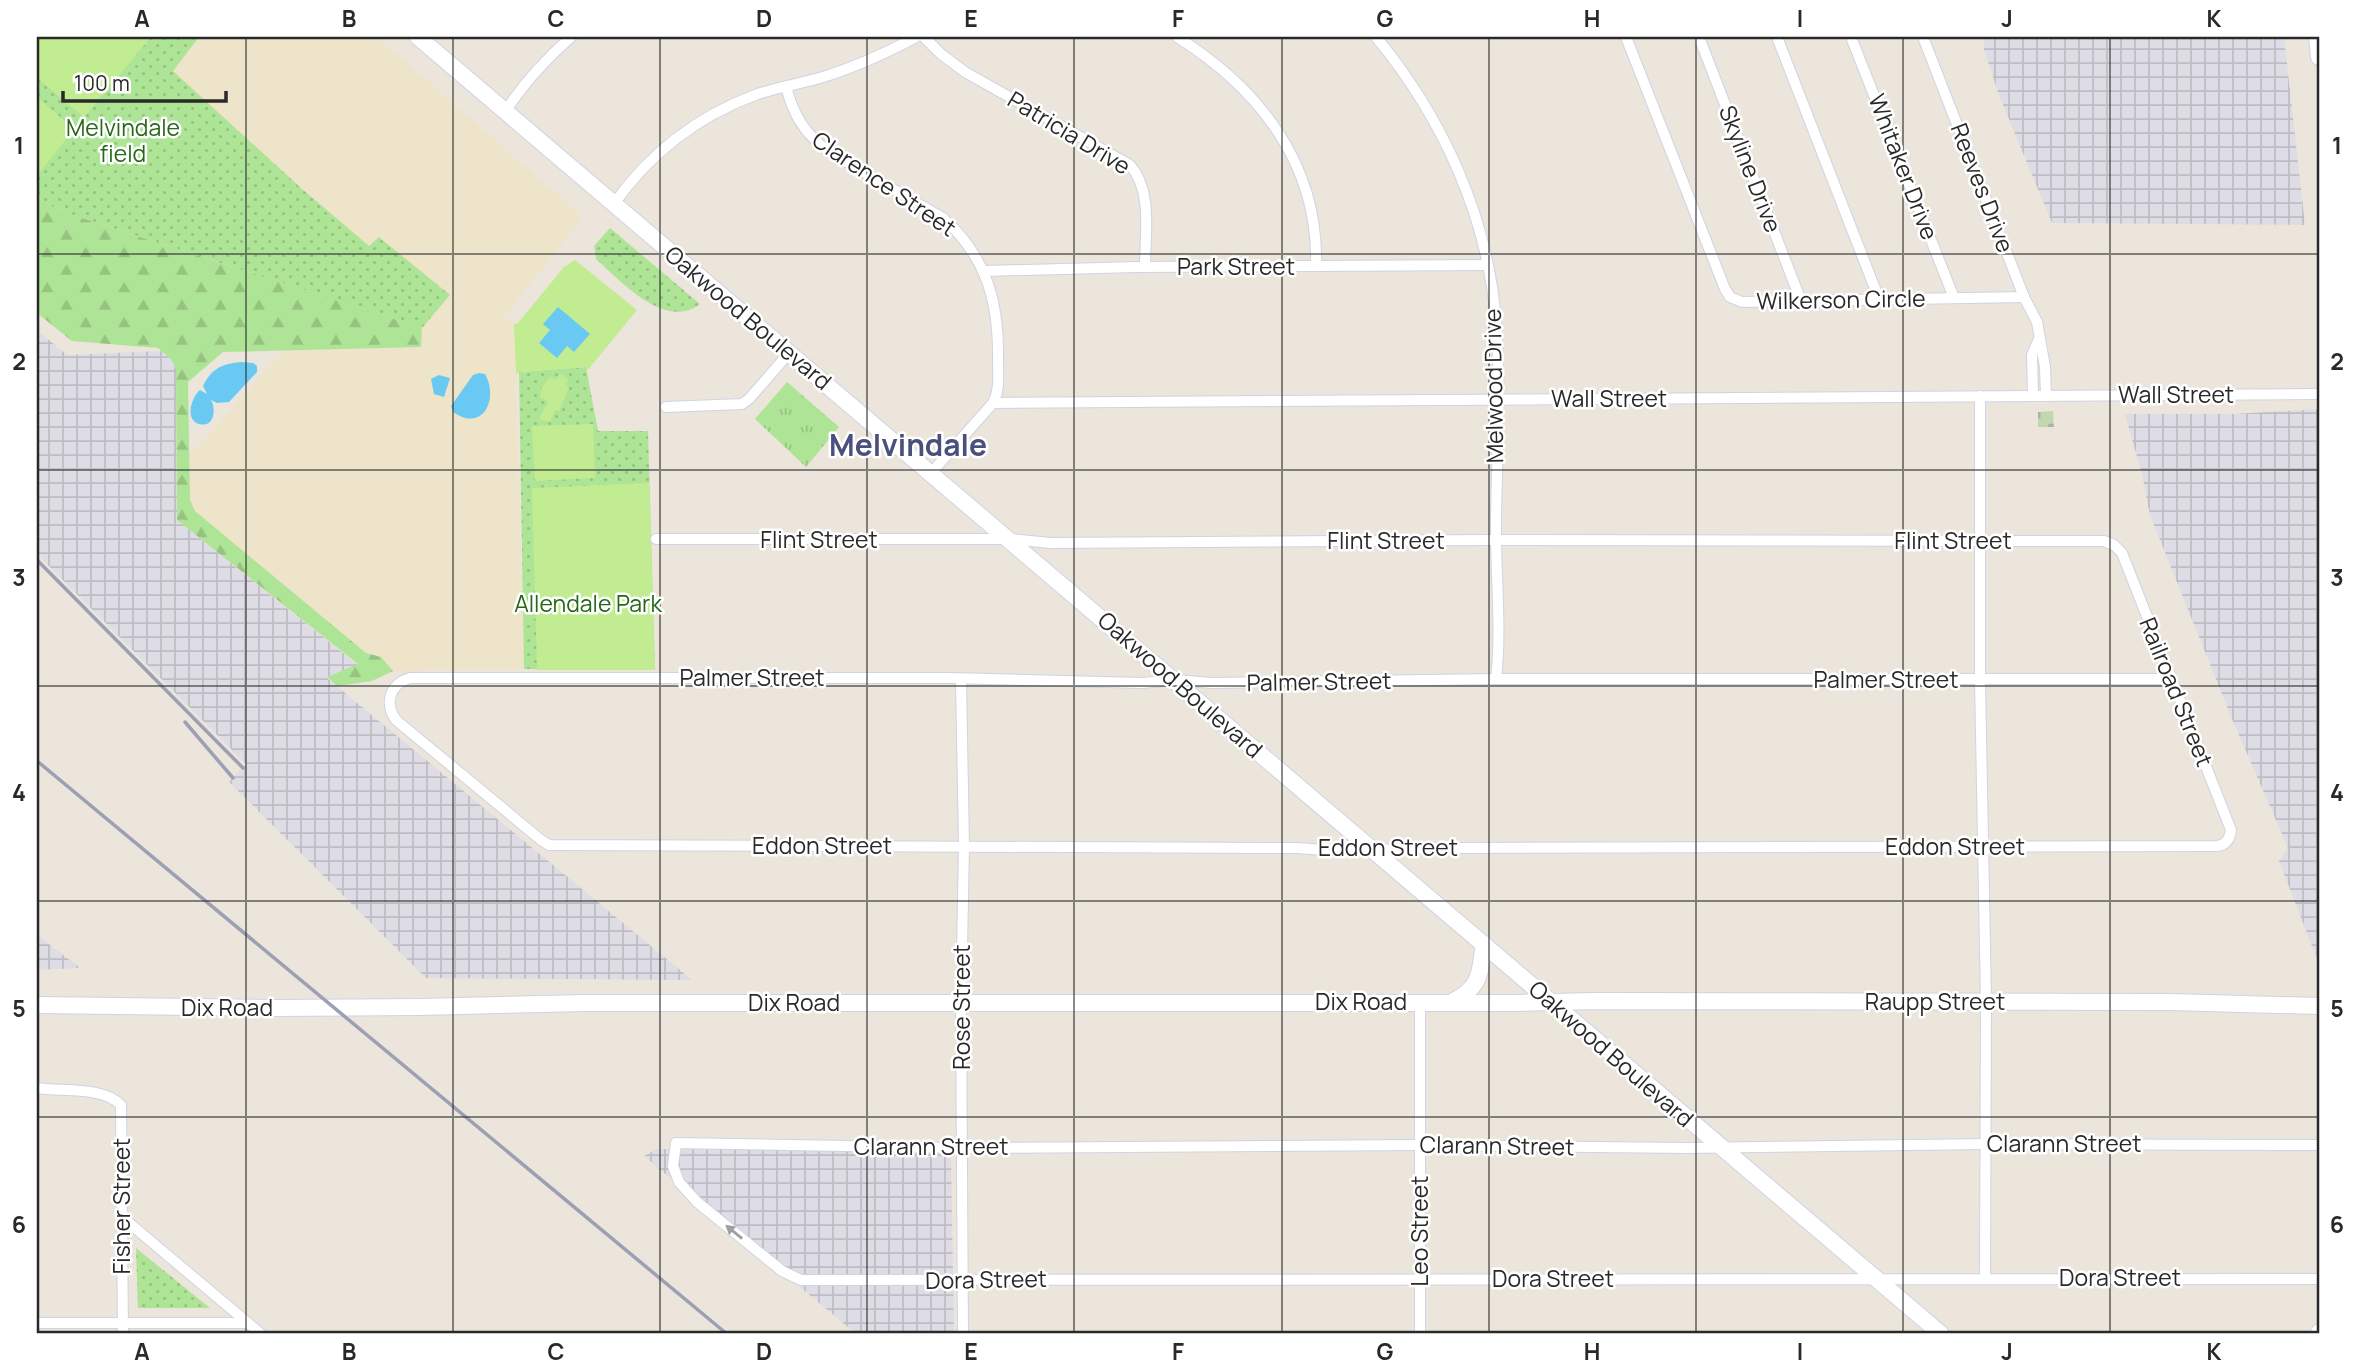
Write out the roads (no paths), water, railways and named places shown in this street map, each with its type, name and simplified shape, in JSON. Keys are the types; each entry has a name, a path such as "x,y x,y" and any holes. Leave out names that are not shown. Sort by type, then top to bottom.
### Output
{"main road":[{"name":"Oakwood Boulevard","path":"418,37 1941,1334"},
{"path":"2317,37 2319,57"},
{"path":"1450,1003 1469,993 1478,980 1484,944"},
{"name":"Dix Road","path":"37,1005 315,1008 584,1003 1550,1001"},
{"name":"Raupp Street","path":"1550,1001 2170,1002 2319,1006"}],"street":[{"path":"505,111 519,90 555,50 571,37"},
{"path":"613,205 646,164 688,129 733,104 857,65 916,37"},
{"name":"Patricia Drive","path":"924,37 965,72 1130,165 1141,180 1145,193 1145,267"},
{"path":"1177,37 1209,58 1239,85 1289,149 1312,205 1317,246 1316,266"},
{"name":"Melwood Drive","path":"1376,37 1409,79 1448,148 1473,210 1487,265 1496,320 1498,400 1496,679"},
{"name":"Wilkerson Circle","path":"1626,37 1730,297 1742,302 2024,297"},
{"name":"Skyline Drive","path":"1699,37 1801,301"},
{"path":"1777,37 1879,299"},
{"name":"Whitaker Drive","path":"1851,37 1954,298"},
{"name":"Reeves Drive","path":"1923,37 2024,297 2037,321 2045,367 2046,396"},
{"name":"Clarence Street","path":"786,86 796,117 815,141 829,152 943,218 966,242 984,271 999,328 998,388 993,403"},
{"name":"Park Street","path":"984,271 1487,265"},
{"name":"Reeves Drive","path":"2033,396 2032,355 2039,339"},
{"path":"666,407 742,404 789,353"},
{"name":"Wall Street","path":"993,403 2319,394"},
{"path":"1980,397 1980,680 1986,1002 1985,1278"},
{"path":"931,473 993,403"},
{"name":"Flint Street","path":"656,540 1010,539 1049,543 2104,541 2115,545"},
{"name":"Railroad Street","path":"2115,545 2122,553 2231,830 2227,842"},
{"name":"Palmer Street","path":"549,845 397,720 390,709 391,695 399,683 410,678 961,679 1142,683 1175,680 1212,683 1496,679 2171,680"},
{"name":"Rose Street","path":"961,679 964,846 961,1003 963,1334"},
{"name":"Eddon Street","path":"549,845 1339,850 2217,846 2227,842"},
{"name":"Leo Street","path":"1420,1002 1420,1334"},
{"name":"Fisher Street","path":"37,1088 97,1094 116,1100 121,1105 123,1328"},
{"name":"Clarann Street","path":"787,1274 697,1202 679,1182 673,1166 676,1143 962,1148 2319,1144"},
{"path":"122,1217 261,1334"},
{"name":"Dora Street","path":"787,1274 801,1280 2319,1279"},
{"path":"37,1322 123,1328 247,1322"}],"water":[{"path":"558,307 590,334 574,352 567,346 557,358 539,343 550,330 543,324"},
{"path":"241,362 253,363 257,366 257,372 229,402 217,403 211,400 214,412 208,423 194,422 192,402 200,390 207,394 203,386 210,375 223,366"},
{"path":"485,374 489,384 489,403 486,410 473,418 453,412 451,406 473,375"},
{"path":"439,375 450,378 444,397 434,394 431,379"}],"railway":[{"path":"37,560 243,768"},
{"path":"185,722 233,778"},
{"path":"37,761 727,1334"}],"district":[{"name":"Melvindale","path":"908,446"}],"park label":[{"name":"Melvindale field","path":"123,141"},
{"name":"Allendale Park","path":"588,604"}]}
